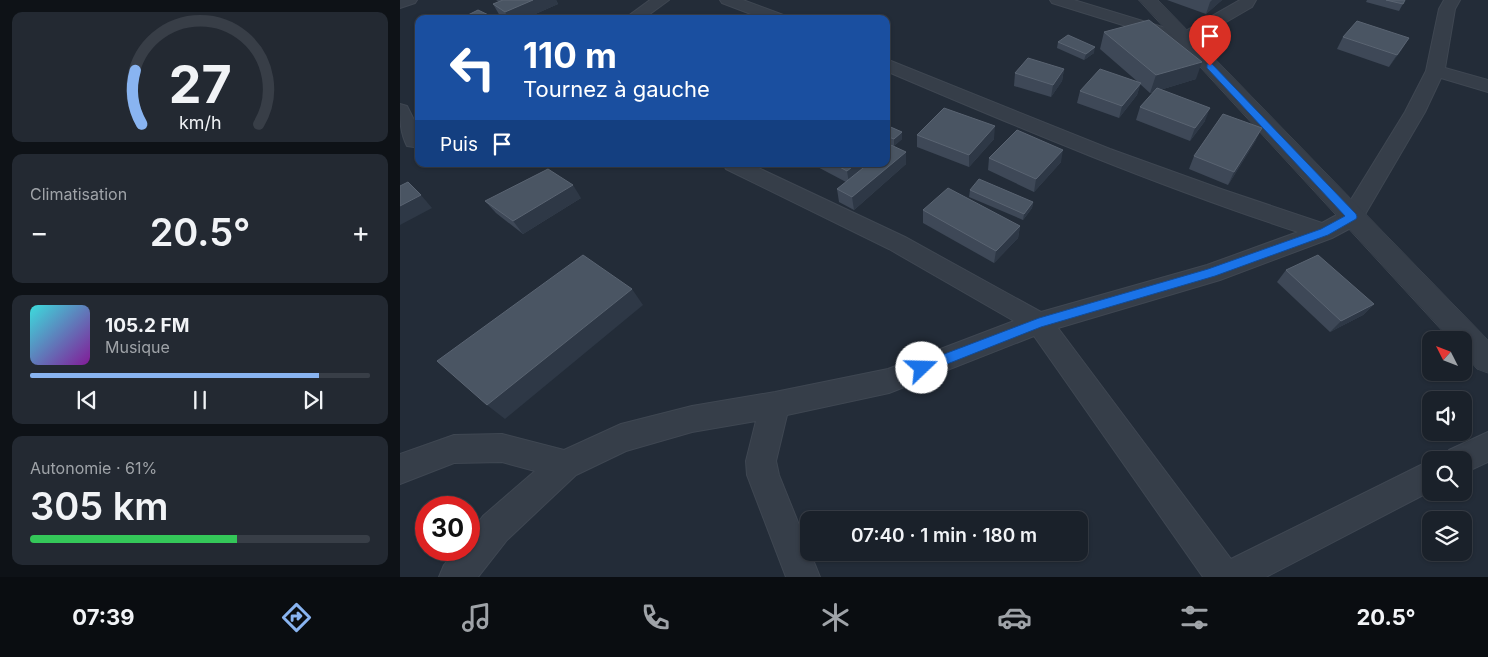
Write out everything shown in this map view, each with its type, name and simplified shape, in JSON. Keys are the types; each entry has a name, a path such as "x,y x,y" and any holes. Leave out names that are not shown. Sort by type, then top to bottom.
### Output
{"street":[{"path":"638,15 661,0"},
{"path":"728,0 769,15"},
{"path":"1058,0 1184,39 1246,4 1248,0"},
{"path":"1148,0 1488,360"},
{"path":"456,577 495,528 566,465 621,438 692,419 776,405 889,381 1039,323 1211,273 1324,232 1352,217 1415,112 1435,71 1447,9 1452,0"},
{"path":"890,66 1046,132 1261,212 1324,232"},
{"path":"1435,71 1488,86"},
{"path":"400,110 411,142"},
{"path":"739,167 897,242 1039,323 1224,577"},
{"path":"776,405 761,461 762,474 803,577"},
{"path":"1472,454 1488,446"},
{"path":"400,469 454,449 502,448 566,465"},
{"path":"1231,577 1422,480"}],"building":[{"path":"503,0 533,0 505,12 493,4"},
{"path":"1386,0 1405,0 1403,4"},
{"path":"478,10 489,15 468,15"},
{"path":"1149,20 1202,62 1156,75 1104,32"},
{"path":"1357,21 1409,38 1397,55 1343,37"},
{"path":"1068,35 1095,47 1086,54 1058,42"},
{"path":"1028,58 1064,69 1053,85 1015,73"},
{"path":"1100,69 1141,83 1122,106 1080,91"},
{"path":"1157,88 1210,108 1195,128 1140,107"},
{"path":"944,108 995,126 969,155 917,135"},
{"path":"1223,114 1262,128 1234,172 1194,156"},
{"path":"890,127 902,132 894,139 890,138"},
{"path":"1017,130 1063,150 1036,179 989,158"},
{"path":"890,146 906,152 890,165"},
{"path":"840,167 852,167 847,171"},
{"path":"864,167 888,167 852,197 837,189"},
{"path":"548,169 573,185 513,221 485,201"},
{"path":"979,179 1033,202 1024,214 970,190"},
{"path":"408,182 421,195 400,206 400,186"},
{"path":"948,188 1020,226 996,251 923,210"},
{"path":"583,255 632,289 487,405 437,361"},
{"path":"1318,255 1374,304 1341,321 1286,270"}],"route":[{"path":"922,368 1039,323 1211,273 1324,232 1352,217 1210,66"}]}
